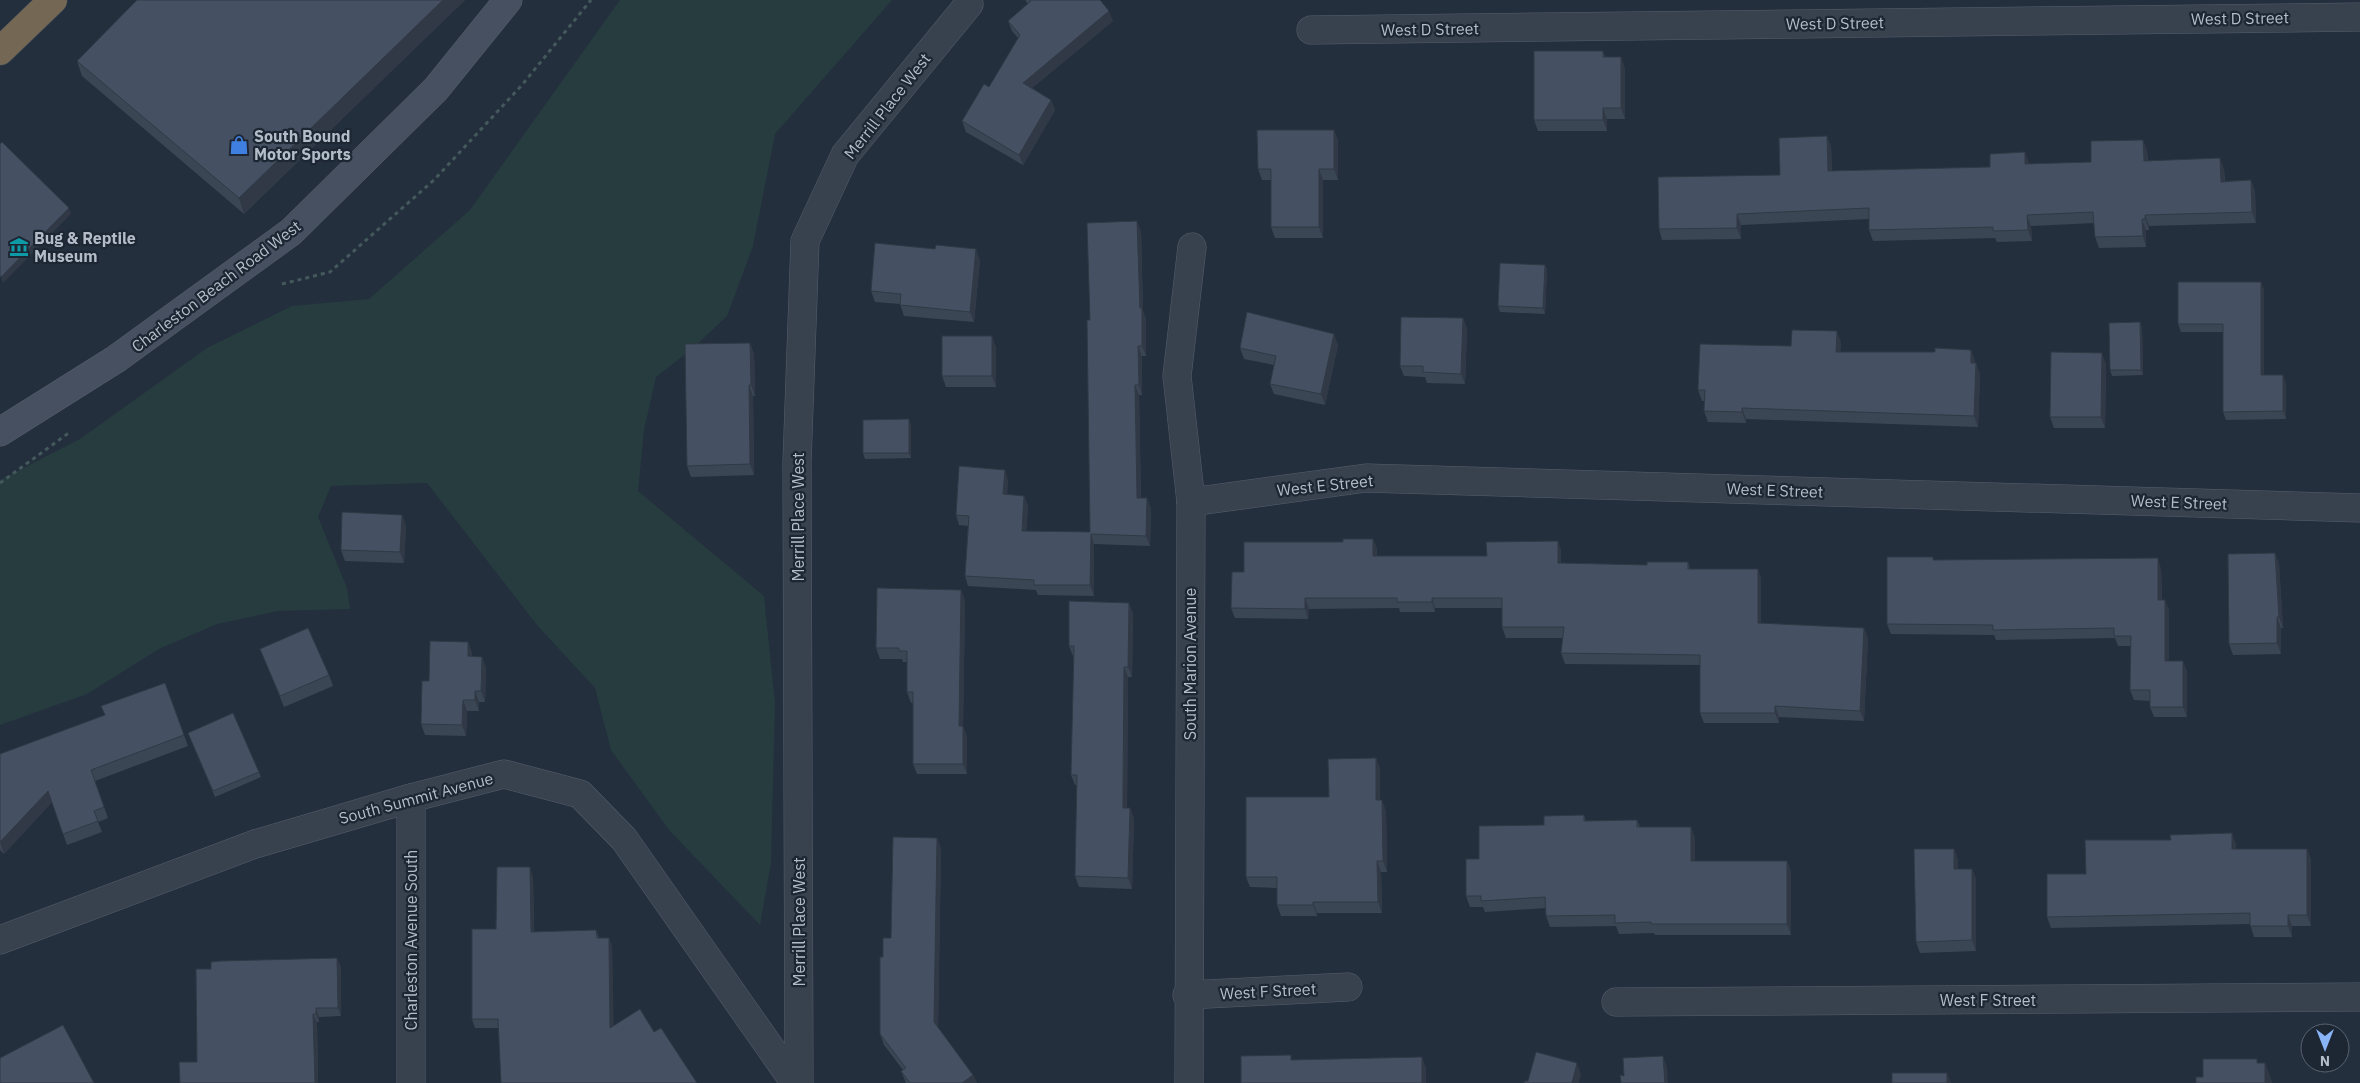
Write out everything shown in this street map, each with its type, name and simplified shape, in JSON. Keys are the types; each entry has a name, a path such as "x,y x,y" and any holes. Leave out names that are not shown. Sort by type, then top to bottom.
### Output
{"highway":[{"path":"0,51 52,0"}],"main road":[{"name":"Charleston Beach Road West","path":"0,432 116,359 292,232 436,89 508,0"}],"street":[{"name":"Merrill Place West","path":"799,1083 797,462 805,241 845,155 969,4"},
{"name":"West D Street","path":"1311,30 2360,16"},
{"name":"South Marion Avenue","path":"1189,1083 1191,502 1177,376 1192,247"},
{"name":"West E Street","path":"1191,502 1366,478 2360,508"},
{"name":"South Summit Avenue","path":"0,940 116,898 255,844 411,798 504,774 580,794 624,839 795,1083"},
{"name":"Charleston Avenue South","path":"411,798 411,1083"},
{"name":"West F Street","path":"1188,995 1348,987"},
{"name":"West F Street","path":"1616,1002 2360,997"}],"green space":[{"path":"620,0 892,0 775,134 753,246 727,316 692,349 656,377 644,430 638,491 764,596 775,704 771,863 760,925 669,830 611,750 595,688 537,625 427,483 331,486 318,517 347,588 350,609 278,611 217,624 159,649 87,694 0,725 0,480 80,439 207,348 292,306 369,299 470,210"}],"building":[{"name":"South Bound Motor Sports","path":"137,0 443,0 239,198 77,61"},
{"path":"1030,0 1100,0 1109,11 1023,83 1051,100 1019,155 962,121 984,84 989,87 1020,35 1008,21"},
{"path":"1534,51 1603,51 1603,57 1621,57 1621,108 1603,108 1603,120 1534,120"},
{"path":"1257,130 1334,130 1334,169 1319,169 1319,227 1271,227 1271,169 1258,169"},
{"path":"1827,136 1828,171 1990,167 1990,154 2025,152 2025,164 2091,162 2091,141 2143,140 2144,161 2220,158 2221,182 2251,180 2252,212 2145,215 2145,219 2142,219 2143,236 2095,237 2093,212 2027,215 2028,230 1993,231 1993,227 1869,230 1869,208 1737,214 1737,228 1659,229 1658,177 1780,175 1779,138"},
{"name":"Bug & Reptile Museum","path":"2,142 69,208 1,277 0,144"},
{"path":"1137,221 1140,308 1142,308 1142,346 1138,346 1139,385 1135,385 1137,498 1147,498 1146,536 1091,534 1090,585 1034,585 1034,580 965,576 969,516 956,515 959,466 1005,470 1003,494 1024,496 1022,531 1090,532 1087,320 1090,320 1087,223"},
{"path":"875,243 935,249 936,245 976,249 970,312 900,305 901,294 871,291"},
{"path":"1500,263 1545,265 1543,308 1498,306"},
{"path":"2178,282 2261,282 2261,375 2283,375 2283,411 2223,412 2223,324 2178,324"},
{"path":"1247,312 1334,334 1321,394 1270,384 1276,356 1240,348"},
{"path":"1401,317 1463,318 1461,374 1423,372 1423,366 1400,366"},
{"path":"2140,322 2141,370 2110,370 2109,323"},
{"path":"1792,330 1837,331 1836,352 1935,352 1935,348 1971,350 1971,363 1976,363 1974,416 1742,408 1742,412 1704,411 1705,390 1698,390 1700,344 1791,346"},
{"path":"942,336 992,336 992,376 942,376"},
{"path":"750,343 750,464 687,466 685,344"},
{"path":"2051,352 2102,353 2101,417 2050,417"},
{"path":"909,419 909,453 863,453 863,420"},
{"path":"342,512 402,515 400,552 341,550"},
{"path":"1343,539 1373,539 1373,556 1487,556 1486,542 1558,541 1558,563 1647,565 1647,562 1688,562 1688,569 1758,569 1758,623 1864,628 1860,711 1775,706 1775,713 1700,713 1700,655 1561,653 1564,627 1502,627 1502,598 1432,598 1432,602 1397,602 1397,598 1305,598 1305,609 1231,608 1232,572 1244,572 1244,542 1343,542"},
{"path":"2275,553 2279,617 2277,617 2277,643 2229,644 2228,554"},
{"path":"1887,557 1933,557 1933,560 2158,558 2158,600 2165,600 2165,661 2183,661 2183,707 2150,707 2150,690 2130,690 2131,636 2114,636 2114,628 1993,630 1993,625 1887,624"},
{"path":"877,588 961,590 959,726 963,726 963,764 913,764 913,692 907,692 907,651 899,651 899,648 876,648"},
{"path":"1069,601 1129,603 1128,667 1124,667 1123,795 1123,808 1130,808 1128,878 1075,876 1077,775 1071,775 1074,646 1069,646"},
{"path":"308,628 329,675 280,696 260,649"},
{"path":"430,641 468,642 468,656 482,657 481,691 475,691 475,700 463,700 462,725 421,724 422,681 429,681"},
{"path":"165,683 184,735 91,770 104,807 94,811 98,821 63,834 48,791 0,842 0,754 105,715 101,706"},
{"path":"233,713 259,772 213,791 188,733"},
{"path":"1376,758 1376,800 1382,800 1383,861 1377,861 1378,902 1313,902 1313,905 1277,905 1277,877 1246,877 1246,797 1329,797 1328,759"},
{"path":"1584,815 1584,821 1637,820 1637,827 1691,827 1691,861 1787,861 1787,924 1615,923 1615,915 1546,916 1545,897 1481,901 1481,896 1466,896 1466,859 1479,859 1479,826 1544,825 1544,816"},
{"path":"2232,833 2232,849 2307,849 2307,915 2288,915 2288,926 2250,926 2250,913 2047,917 2047,874 2086,874 2085,840 2171,840 2170,835"},
{"path":"893,837 937,838 934,1022 973,1075 962,1083 910,1083 901,1071 906,1068 880,1034 880,957 883,957 883,938 891,938"},
{"path":"1914,849 1954,849 1954,869 1972,869 1972,940 1916,942"},
{"path":"497,867 530,867 531,932 596,930 597,938 609,938 610,1028 640,1009 654,1032 661,1028 697,1083 501,1083 498,1019 472,1019 472,929 496,929"},
{"path":"337,958 338,1008 316,1008 316,1014 313,1014 315,1083 180,1083 179,1062 197,1062 196,969 211,969 211,962 221,961"},
{"path":"63,1025 94,1083 0,1083 0,1058"},
{"path":"1536,1052 1577,1063 1572,1083 1524,1083 1528,1081"},
{"path":"1291,1055 1291,1060 1422,1057 1422,1083 1241,1083 1241,1056"},
{"path":"1663,1056 1665,1083 1621,1083 1620,1075 1624,1076 1623,1058"},
{"path":"2203,1059 2257,1059 2257,1063 2265,1063 2265,1083 2196,1083 2196,1077 2203,1077"},
{"path":"1892,1073 1947,1073 1947,1083 1892,1083"}],"place":[{"name":"South Bound Motor Sports","path":"239,145"},
{"name":"Bug & Reptile Museum","path":"19,247"}]}
